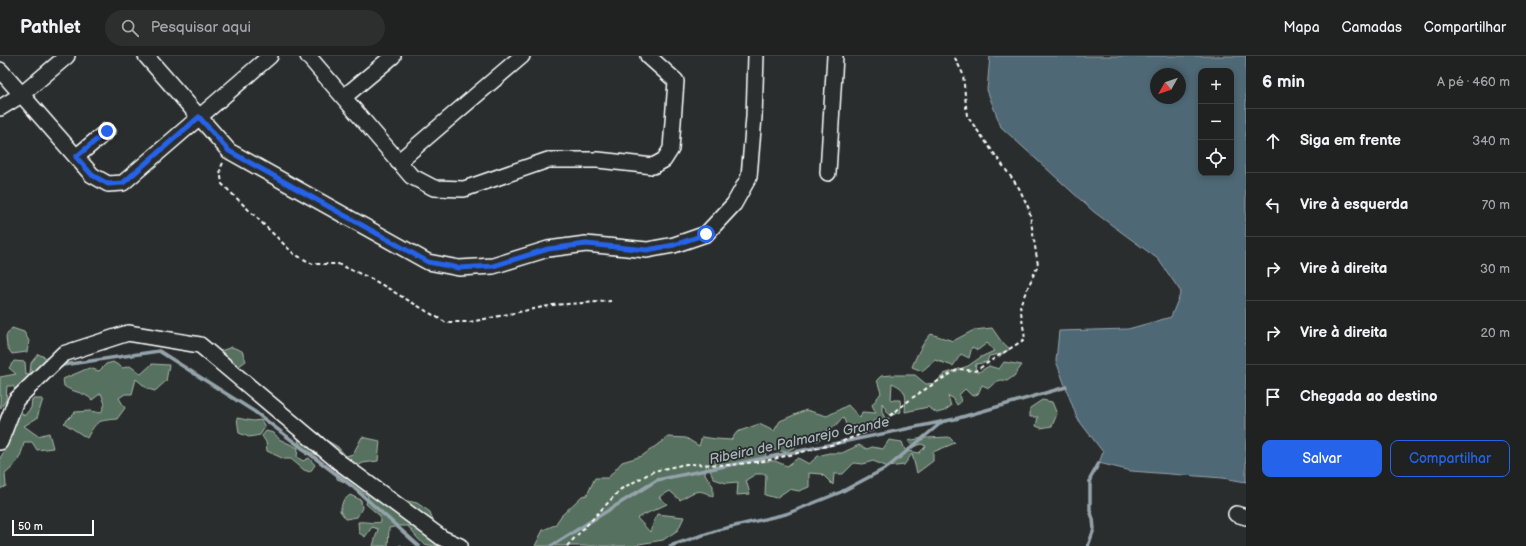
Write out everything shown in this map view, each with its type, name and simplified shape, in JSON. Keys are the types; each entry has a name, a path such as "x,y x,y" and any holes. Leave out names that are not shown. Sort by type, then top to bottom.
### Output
{"street":[{"path":"0,108 21,95 67,56"},
{"path":"146,56 229,151 428,262 459,268 493,266 548,249 586,244 647,250 674,245 706,234 734,204 749,177 754,117 756,56"},
{"path":"0,70 92,175 108,184 123,183 270,56"},
{"path":"308,56 398,162 412,176 434,188 464,189 548,160 598,160 654,166 664,160 671,149 676,80 648,56"},
{"path":"344,97 393,56"},
{"path":"398,162 522,56"},
{"path":"828,173 834,56"},
{"path":"76,157 107,131"},
{"path":"0,442 16,400 63,354 128,333 200,345 339,462 442,538 460,546"}],"path":[{"path":"567,546 620,489 654,471 686,464 730,465 765,461 835,444 883,426 890,416 935,383 959,369 975,371 1025,340 1020,305 1038,265 1029,209 1020,188 967,116 963,74 954,56"},
{"path":"229,151 220,169 222,184 294,254 313,264 338,264 372,279 446,322 470,322 553,304 611,302"}],"green space":[{"path":"12,328 24,332 29,341 27,352 12,354 7,347 6,336"},
{"path":"992,328 1001,341 1010,349 1002,354 989,356 987,362 976,364 975,371 979,372 989,366 999,369 1004,362 1022,365 1014,376 1007,381 999,381 989,388 982,385 978,394 972,396 965,389 959,395 961,402 957,405 953,398 948,396 951,406 944,411 937,413 928,407 905,412 905,394 901,388 892,383 891,400 900,400 901,412 890,416 882,403 882,412 885,418 883,426 874,420 873,431 858,432 848,429 843,417 835,426 825,432 818,441 803,435 795,447 785,452 778,450 766,451 765,461 775,461 787,466 798,458 809,464 818,456 829,453 842,453 859,445 867,449 872,447 883,449 889,440 902,442 905,450 919,453 926,446 921,444 913,447 908,441 923,438 949,437 955,443 933,452 933,461 917,473 912,454 904,465 888,467 873,461 863,464 854,463 843,474 834,474 833,485 822,474 809,473 809,487 799,491 789,489 776,498 765,495 766,474 756,474 746,480 750,494 737,495 738,482 726,483 714,479 707,464 705,474 713,486 713,497 700,491 680,500 670,491 659,497 667,504 637,518 650,532 657,514 684,517 678,530 663,540 639,544 637,546 535,546 543,530 555,525 561,516 582,496 587,495 595,478 608,478 622,462 642,456 668,437 686,438 699,446 702,437 731,440 737,432 759,424 774,431 780,421 806,410 827,416 848,405 860,418 862,412 876,413 872,405 881,393 877,380 881,376 915,375 926,384 935,383 944,374 968,366 981,357 994,351 987,343 978,350 972,347 969,358 961,354 953,366 935,360 922,371 912,367 920,349 931,334 953,341 974,330"},
{"path":"232,347 242,351 246,361 235,369 218,352"},
{"path":"38,354 49,359 18,394 13,386 7,386 6,400 0,409 0,377 16,374 9,368 14,361 25,362 26,375 30,373 31,363"},
{"path":"113,362 123,368 130,366 141,374 152,364 169,365 166,381 155,391 148,389 136,379 132,394 125,394 119,398 125,408 117,419 98,422 87,438 64,423 75,412 90,411 101,413 105,404 101,393 92,400 85,395 64,386 63,379 89,368 99,371 106,364"},
{"path":"32,399 43,399 37,418 24,426 38,436 49,433 53,448 37,450 32,442 24,442 18,460 5,474 6,486 0,489 0,458 8,445 12,421 20,410 24,416 31,408"},
{"path":"1042,400 1052,402 1057,414 1052,426 1041,428 1036,426 1038,417 1030,417 1030,408"},
{"path":"237,418 253,421 261,420 265,427 260,435 249,437 239,433"},
{"path":"305,429 319,433 326,440 338,447 346,456 353,454 362,437 380,441 378,461 363,463 354,468 403,500 417,503 430,512 435,526 449,546 433,546 424,544 417,538 408,526 399,526 389,528 388,546 373,546 378,529 372,527 365,537 359,533 358,522 380,522 380,516 366,504 368,496 352,485 337,479 336,465 312,453 306,455 298,441"},
{"path":"266,431 274,433 279,439 298,448 297,457 303,461 309,458 315,465 310,472 304,470 291,459 284,459 267,451 266,442 262,436"},
{"path":"350,495 361,500 362,508 357,517 346,519 340,511 343,501"}],"water":[{"path":"990,56 1246,56 1246,482 1223,478 1131,471 1099,463 1103,452 1077,418 1056,361 1059,331 1128,329 1171,317 1181,292 1158,259 1094,212 1001,127 987,90"}],"waterway":[{"name":"Ribeira de Palmarejo Grande","path":"57,369 63,365 159,351 255,412 353,487 419,546"},
{"name":"Ribeira de Palmarejo Grande","path":"551,546 657,480 955,419 1066,387"},
{"name":"Ribeira de Palmarejo Grande","path":"0,419 4,412"},
{"path":"670,546 718,530 786,514 841,492 888,467 942,422"},
{"path":"1088,546 1094,529 1090,510 1090,479 1099,463"}],"route":[{"path":"107,131 76,157 92,175 108,184 123,183 199,117 229,151 428,262 459,268 493,266 548,249 586,244 647,250 674,245 706,234"}]}
